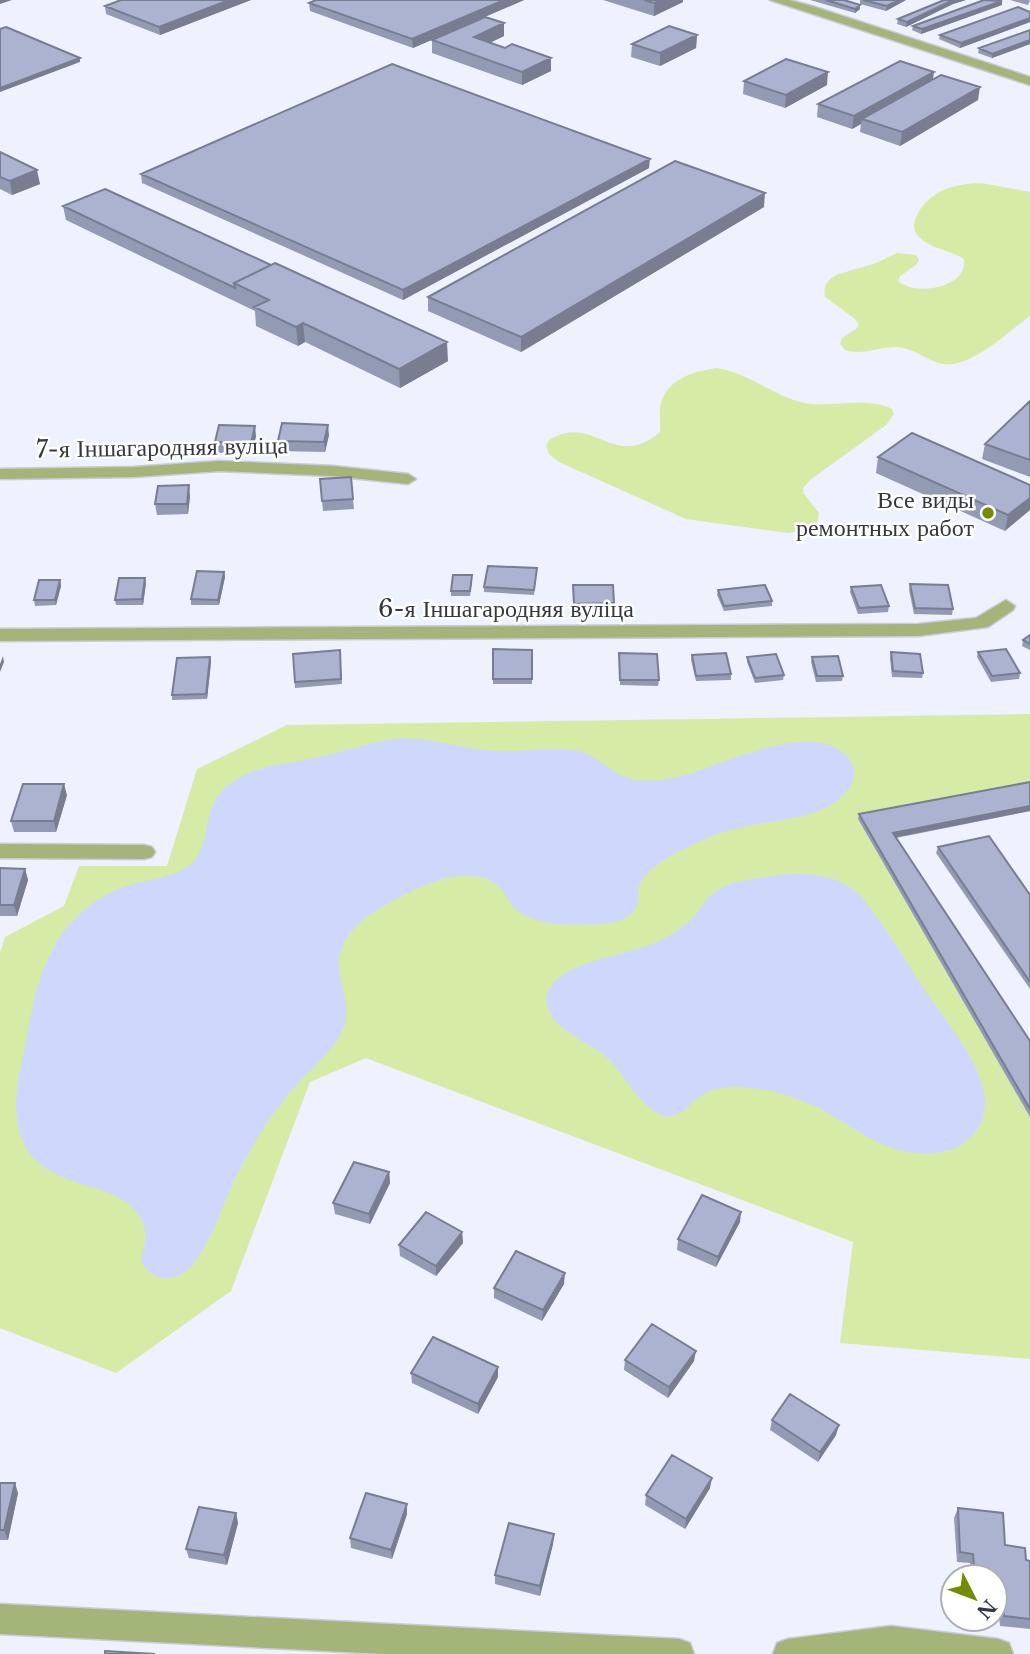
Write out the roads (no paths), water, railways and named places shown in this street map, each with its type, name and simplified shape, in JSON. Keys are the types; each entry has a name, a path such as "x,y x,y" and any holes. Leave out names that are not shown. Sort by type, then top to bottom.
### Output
{"street":[{"path":"776,0 1030,81"},
{"name":"7-я Іншагародняя вуліца","path":"0,474 134,472 219,466 333,471 408,479"},
{"name":"6-я Іншагародняя вуліца","path":"0,635 918,630 981,623 1006,606"},
{"path":"0,851 144,852"},
{"path":"0,1619 679,1654"},
{"path":"788,1654 891,1642 998,1654"}],"water":[{"path":"403,738 489,750 578,751 615,772 639,780 686,775 775,746 798,742 819,743 837,748 851,761 854,776 848,790 827,807 799,817 725,831 668,858 642,880 636,907 629,916 619,921 570,925 548,923 528,917 516,910 500,888 487,879 472,876 456,876 423,886 372,913 350,933 341,950 339,969 346,1013 337,1041 288,1095 260,1134 236,1177 202,1253 180,1275 167,1278 156,1276 141,1262 145,1231 136,1211 119,1198 52,1172 33,1157 20,1134 16,1100 18,1080 35,999 50,955 60,936 93,903 125,886 174,873 191,864 201,849 213,804 228,785 239,778 265,768"},
{"path":"787,874 825,877 842,883 859,894 958,1037 980,1078 985,1100 982,1120 964,1143 950,1150 934,1153 902,1151 874,1140 821,1109 799,1100 764,1090 740,1087 712,1090 683,1111 665,1117 647,1106 606,1057 572,1035 550,1014 547,1005 548,991 556,980 570,971 650,945 668,936 690,921 712,894 727,885"}],"place":[{"name":"Все виды ремонтных работ","path":"988,513"}]}
